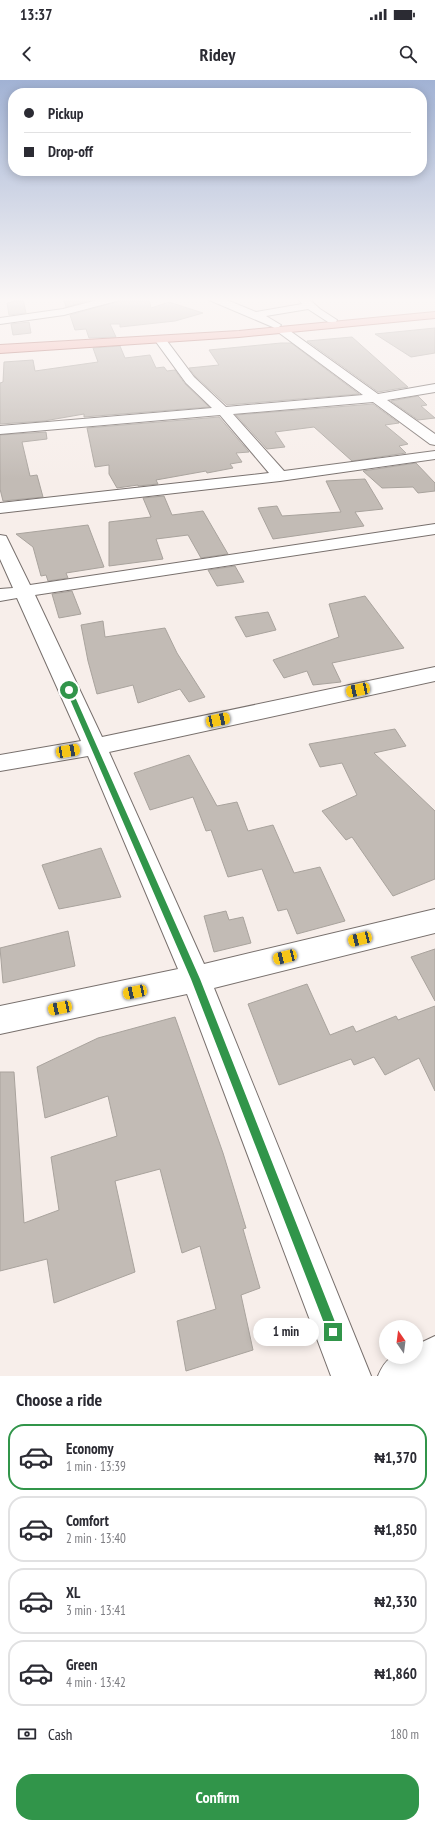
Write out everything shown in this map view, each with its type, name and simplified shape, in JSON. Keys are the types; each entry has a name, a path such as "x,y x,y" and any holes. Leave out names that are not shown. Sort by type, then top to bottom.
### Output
{"street":[{"path":"174,358 190,380 222,411 280,476"},
{"path":"321,358 435,441"},
{"path":"0,430 375,398 435,388"},
{"path":"0,508 280,476 435,455"},
{"path":"12,594 435,529"},
{"path":"0,540 12,594 94,747 196,979 351,1376"},
{"path":"0,763 94,747 435,674"},
{"path":"0,1020 196,979 435,920"},
{"path":"398,1376 435,1356"}],"building":[{"path":"97,358 152,358 156,368 164,367 167,371 175,370 185,384 209,407 84,417 84,414 44,421 0,424 0,383 3,382 4,362 33,360 35,371 98,362"},
{"path":"215,358 312,358 359,394 227,405 195,376 189,368 219,365"},
{"path":"331,358 376,358 408,387 378,392"},
{"path":"418,396 427,405 421,406 435,418 418,420 391,401"},
{"path":"373,404 399,423 385,425 408,444 399,446 406,453 352,461 314,427 275,432 285,447 267,449 236,415"},
{"path":"219,417 249,452 236,453 242,462 230,464 233,468 156,480 158,484 117,488 109,474 109,465 95,467 87,428"},
{"path":"46,432 47,439 22,442 30,476 37,475 43,497 3,501 0,489 0,435"},
{"path":"416,463 435,483 435,491 418,493 413,487 382,488 363,471"},
{"path":"365,479 383,509 355,512 364,526 273,539 258,508 277,506 282,516 341,512 326,481"},
{"path":"164,496 172,515 203,511 228,554 201,558 188,535 156,539 163,559 109,566 109,522 151,517 143,498"},
{"path":"88,525 104,567 66,573 68,578 48,581 46,575 41,576 33,547 16,534"},
{"path":"235,566 244,582 217,586 208,570"},
{"path":"72,591 81,614 59,618 52,594"},
{"path":"365,596 404,648 332,663 341,682 313,685 307,671 284,678 273,660 339,637 329,604"},
{"path":"268,612 276,630 246,637 235,617"},
{"path":"103,621 105,637 165,628 177,653 205,697 189,702 180,689 138,703 133,685 97,694 88,661 81,625"},
{"path":"395,729 406,746 374,753 435,811 435,879 393,896 352,837 346,840 322,811 357,795 342,763 320,767 309,744"},
{"path":"189,755 217,806 237,802 248,831 273,825 294,873 320,867 345,921 297,934 287,909 278,911 262,869 228,877 211,830 206,831 193,797 150,810 134,773"},
{"path":"101,848 121,897 59,909 42,865"},
{"path":"226,911 229,920 243,917 251,943 214,952 204,916"},
{"path":"68,931 75,966 3,983 0,948"},
{"path":"435,949 435,1001 411,957"},
{"path":"307,984 330,1035 353,1026 356,1032 396,1016 398,1020 435,1006 435,1091 419,1058 385,1075 374,1057 354,1065 351,1059 279,1085 248,1004"},
{"path":"175,1017 223,1153 246,1228 243,1229 260,1288 241,1295 253,1350 186,1371 177,1321 216,1309 200,1246 182,1253 160,1169 115,1181 135,1272 54,1303 47,1259 0,1271 0,1072 14,1072 24,1223 59,1210 51,1157 117,1136 108,1096 45,1118 37,1067 98,1038"}],"route":[{"path":"69,690 196,979 333,1332"}]}
